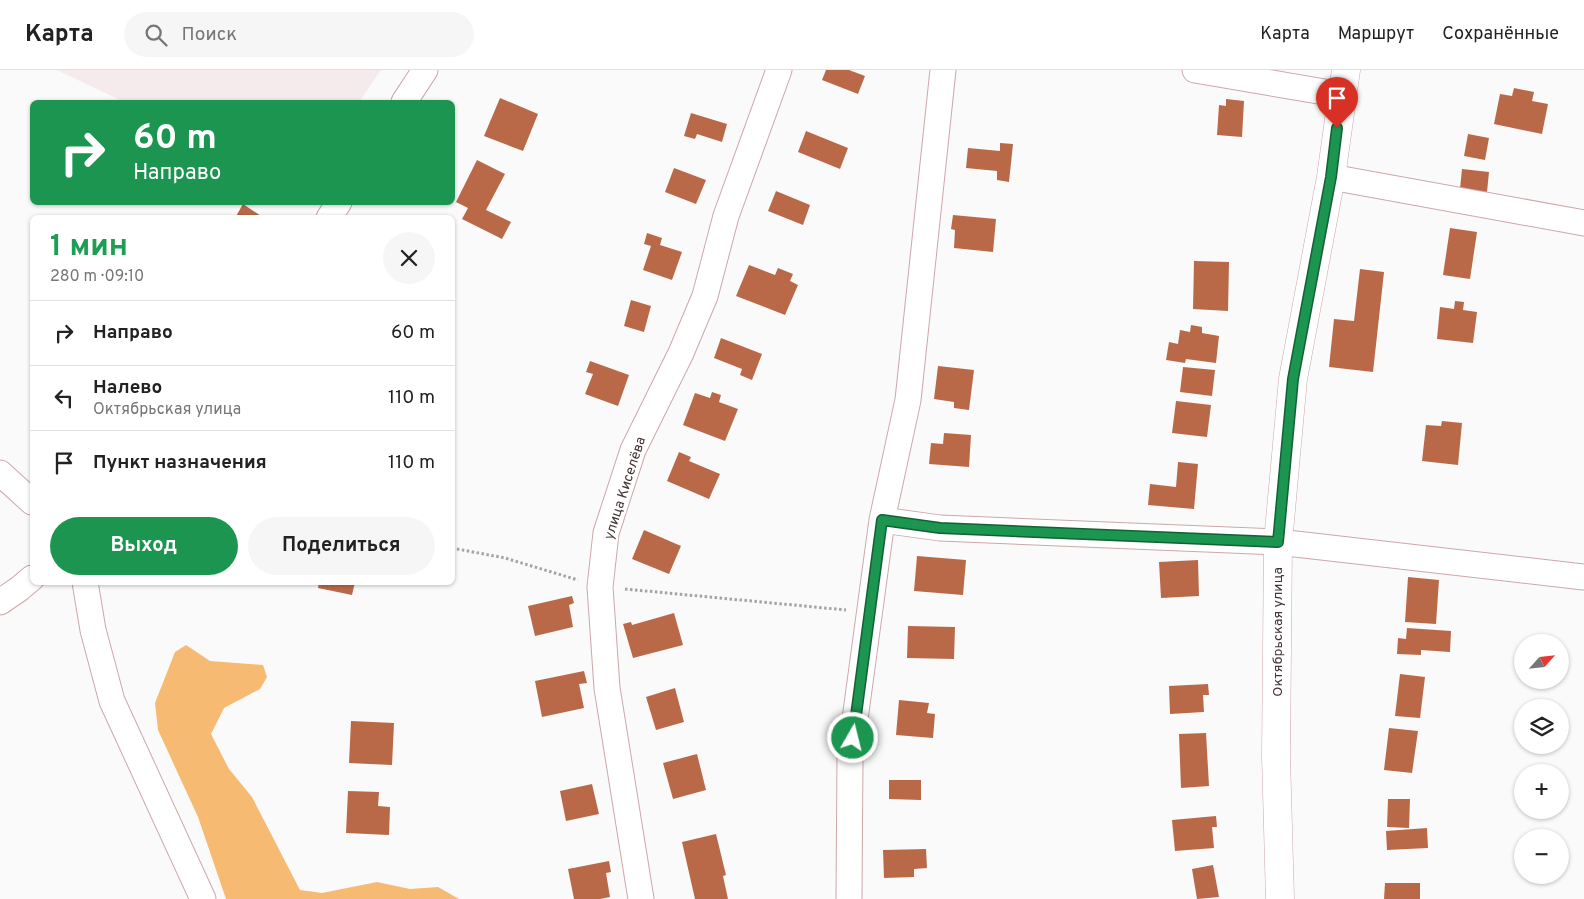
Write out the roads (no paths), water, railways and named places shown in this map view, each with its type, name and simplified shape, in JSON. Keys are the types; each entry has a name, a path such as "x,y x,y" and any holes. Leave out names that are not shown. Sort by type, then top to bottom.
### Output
{"street":[{"path":"405,100 425,70"},
{"name":"улица Киселёва","path":"641,899 607,688 600,587 606,533 633,450 681,353 705,296 726,216 779,70"},
{"path":"849,899 850,756 882,520 908,400 943,70"},
{"path":"1195,70 1344,83"},
{"name":"Октябрьская улица","path":"1280,899 1276,756 1278,542 1293,379 1331,177 1344,83"},
{"path":"1331,177 1584,223"},
{"path":"0,472 30,500"},
{"path":"882,520 940,528 1278,542 1584,577"},
{"path":"0,602 20,590 30,580"},
{"path":"86,585 93,630 112,701 203,899"}]}
